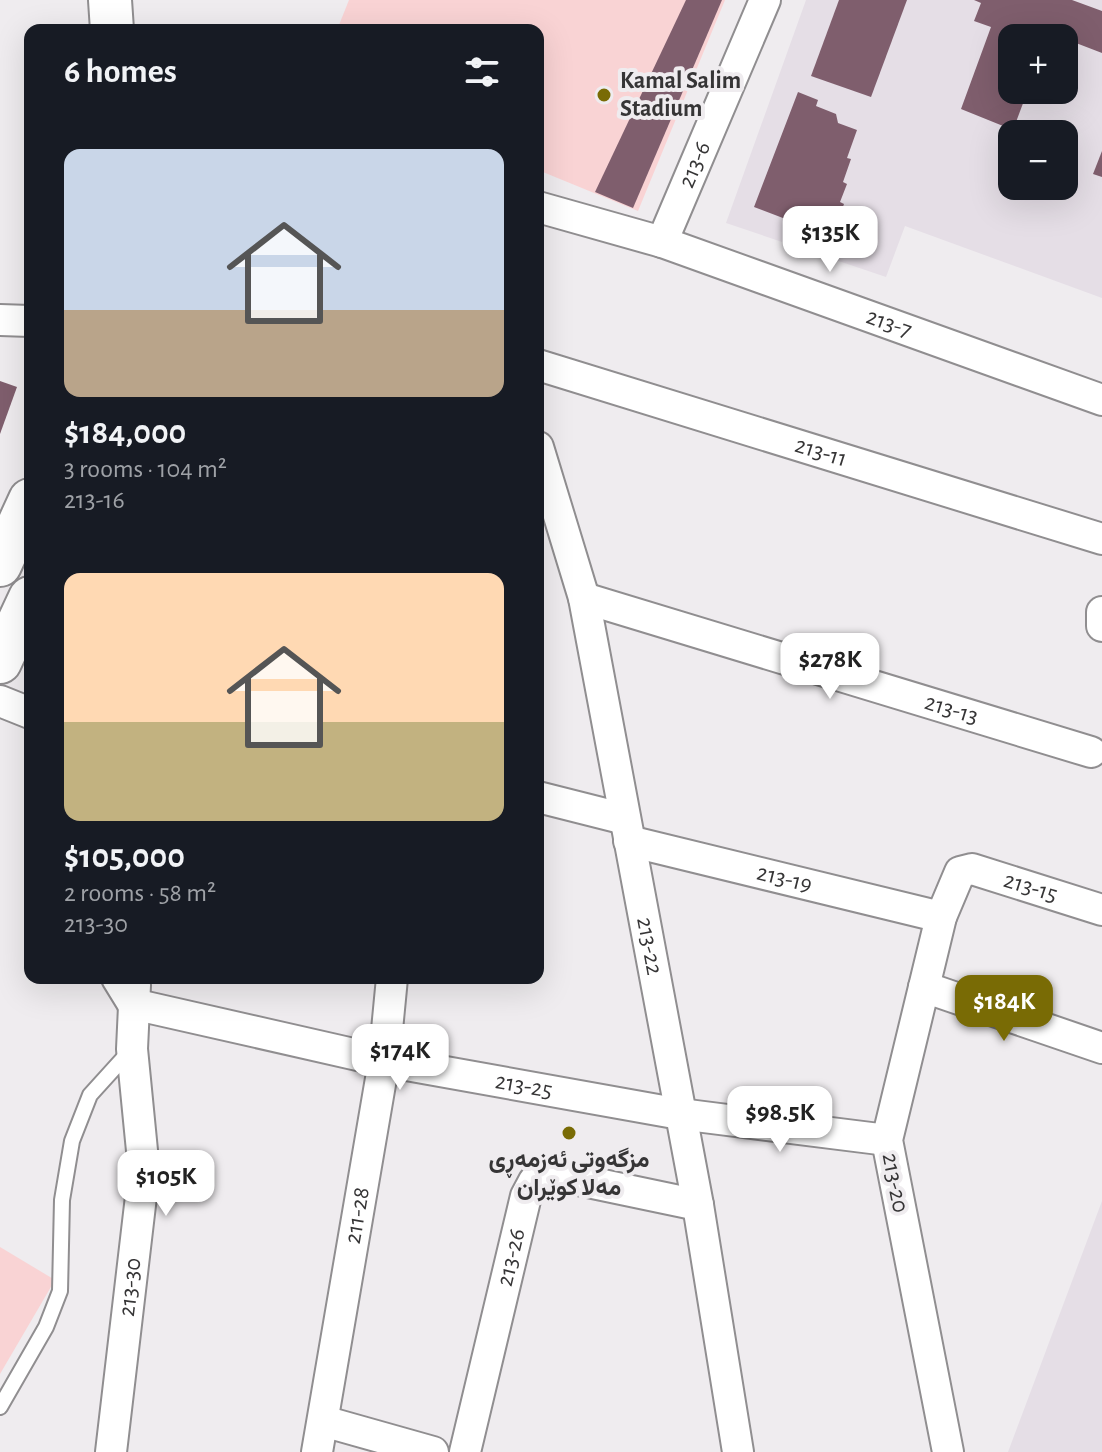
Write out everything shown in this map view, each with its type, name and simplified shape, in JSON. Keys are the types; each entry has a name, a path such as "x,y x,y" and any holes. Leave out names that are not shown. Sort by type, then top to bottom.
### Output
{"main road":[{"path":"82,0 83,24"},
{"path":"110,0 112,24"},
{"path":"2,555 24,512"},
{"path":"0,662 24,611"}],"street":[{"name":"213-6","path":"662,242 765,0"},
{"name":"213-7","path":"544,209 662,242 1102,400"},
{"path":"0,320 24,321"},
{"name":"213-11","path":"544,367 1102,539"},
{"name":"213-22","path":"544,475 584,598 698,1205 738,1452"},
{"name":"213-13","path":"584,598 1091,752"},
{"path":"1102,612 1102,626"},
{"path":"0,701 24,711"},
{"name":"213-19","path":"544,799 627,830 941,917"},
{"name":"213-15","path":"960,872 972,869 1102,910"},
{"name":"213-20","path":"948,1452 887,1140 941,917 960,872"},
{"name":"211-28","path":"317,1452 384,1061 391,984"},
{"path":"924,987 1102,1048"},
{"name":"213-25","path":"135,991 384,1061 680,1114 887,1140"},
{"name":"213-30","path":"111,1452 144,1171 132,1049 135,991"},
{"name":"213-26","path":"465,1452 526,1196 534,1181 550,1174 698,1205"},
{"path":"323,1421 433,1452"}],"lane":[{"path":"0,1407 46,1327 60,1291 62,1200 72,1141 90,1095 132,1049"}],"shaded area":[{"name":"Kamal Salim Stadium","path":"349,0 725,0 638,211 544,172 544,24 339,24"},
{"path":"806,0 1102,0 1102,298 905,226 886,277 726,223"},
{"path":"1102,1201 1102,1452 1008,1452"},
{"path":"0,1247 55,1280 0,1374"}],"building":[{"path":"686,0 722,0 633,208 595,192"},
{"path":"839,0 907,0 871,97 811,76"},
{"path":"974,0 1072,0 1102,11 1102,53 1078,44 1078,24 998,24 998,104 1023,104 1017,120 998,120 998,124 961,109 991,27 974,21 981,3"},
{"path":"798,92 818,100 816,106 836,114 838,123 857,130 847,158 851,159 840,202 844,204 830,242 794,229 796,223 754,207"},
{"path":"1102,151 1102,177 1093,174"},
{"path":"0,381 17,387 0,434"}],"place":[{"name":"Kamal Salim Stadium","path":"604,95"},
{"name":"مزگەوتی ئەزمەڕی مەلا کوێران","path":"569,1133"}]}
